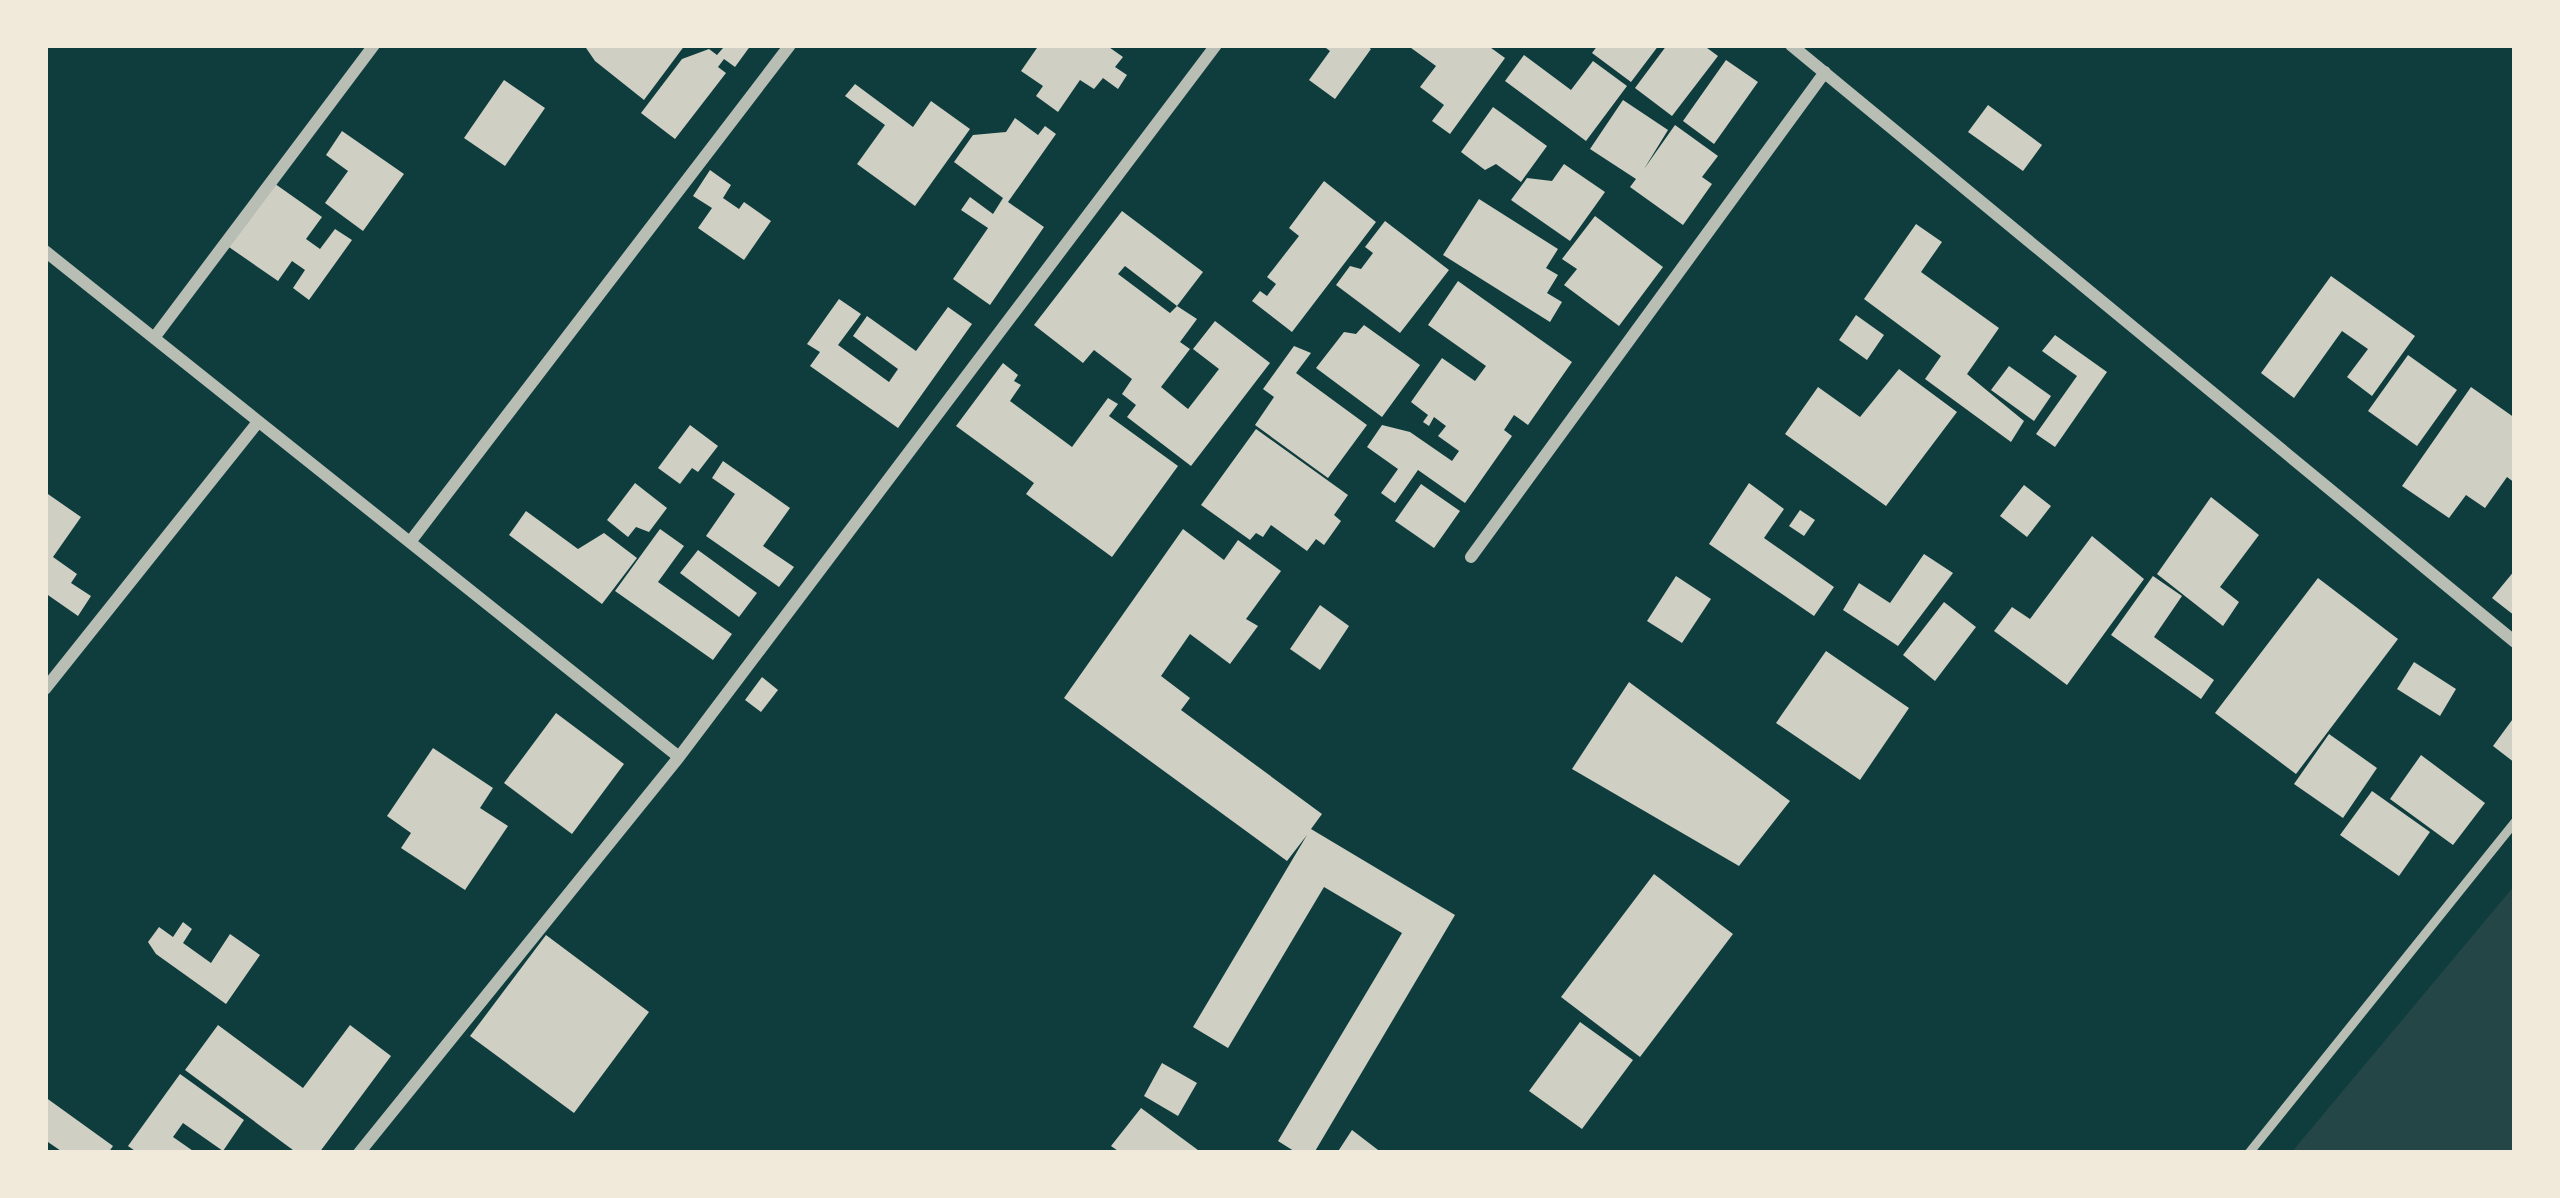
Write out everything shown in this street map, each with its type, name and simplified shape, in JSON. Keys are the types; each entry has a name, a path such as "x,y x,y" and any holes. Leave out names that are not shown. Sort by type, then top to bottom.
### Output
{"street":[{"path":"154,338 374,45"},
{"path":"410,542 790,45"},
{"path":"359,1153 679,757 1216,45"},
{"path":"1792,45 2515,642"},
{"path":"1471,557 1825,72"},
{"path":"45,251 679,757"},
{"path":"45,689 258,422"}],"lane":[{"path":"2249,1153 2515,822"}],"shaded area":[{"path":"2515,885 2515,1153 2291,1153"}],"building":[{"path":"584,45 685,45 644,100 595,61"},
{"path":"719,45 751,45 735,67 724,59 718,67 726,73 675,139 641,113 682,59 709,49 717,55 723,48"},
{"path":"1039,45 1106,45 1123,57 1115,67 1127,75 1118,89 1103,78 1094,89 1080,80 1058,112 1036,96 1043,86 1021,71"},
{"path":"1322,45 1371,49 1335,99 1309,80 1330,51"},
{"path":"1407,45 1487,45 1505,58 1450,134 1432,121 1444,105 1420,87 1436,66"},
{"path":"1598,45 1659,45 1631,82 1592,53"},
{"path":"1667,45 1703,45 1718,56 1672,116 1635,88"},
{"path":"1524,55 1571,90 1593,61 1627,86 1586,141 1505,81"},
{"path":"1726,60 1758,82 1714,144 1683,121"},
{"path":"504,80 545,108 505,166 464,138"},
{"path":"855,84 913,127 931,101 970,129 915,206 857,164 885,125 845,96"},
{"path":"1623,100 1668,130 1644,169 1675,125 1718,156 1702,177 1712,184 1683,225 1630,187 1636,179 1590,149"},
{"path":"1988,105 2042,145 2023,171 1968,132"},
{"path":"1493,107 1547,146 1521,182 1496,164 1485,170 1461,152"},
{"path":"1015,118 1038,135 1045,126 1056,134 1008,202 1044,227 990,305 953,279 988,228 961,210 970,197 993,214 1003,198 954,162 973,135 1006,132"},
{"path":"342,131 404,174 363,231 325,203 348,171 326,155"},
{"path":"1564,164 1605,192 1570,241 1511,200 1527,178 1552,181"},
{"path":"710,170 731,185 723,198 739,209 744,202 771,221 744,260 698,228 712,208 693,196"},
{"path":"271,181 322,217 306,239 320,249 335,229 352,240 309,300 293,288 305,270 292,261 278,281 226,245"},
{"path":"1324,181 1376,222 1292,332 1252,301 1260,291 1267,296 1276,284 1267,277 1299,236 1289,228"},
{"path":"1479,199 1558,249 1546,268 1558,275 1547,293 1562,302 1550,322 1443,255"},
{"path":"1122,211 1203,272 1177,306 1197,319 1180,342 1190,349 1161,387 1188,409 1219,369 1193,349 1215,321 1270,363 1191,466 1127,417 1136,405 1122,394 1132,379 1094,350 1083,363 1034,325","holes":["1125,266 1177,306 1170,313 1118,274"]},
{"path":"1595,216 1663,267 1619,326 1564,285 1577,269 1562,259"},
{"path":"1385,221 1449,270 1400,333 1336,285 1350,266 1361,269 1373,253 1365,247"},
{"path":"1916,224 1942,242 1921,272 1999,328 1967,374 2024,421 2011,442 1925,379 1941,356 1864,299"},
{"path":"2331,276 2415,336 2372,396 2347,377 2368,349 2342,331 2294,398 2261,373"},
{"path":"1458,281 1572,362 1528,425 1514,415 1504,430 1512,436 1465,503 1418,470 1395,503 1381,493 1398,469 1367,447 1382,425 1410,432 1452,461 1459,451 1438,436 1446,426 1434,417 1429,426 1423,422 1428,415 1411,402 1442,358 1475,381 1486,366 1428,325"},
{"path":"839,299 861,314 838,345 889,382 898,369 853,336 867,316 916,351 948,307 972,324 898,428 810,366 820,352 807,344"},
{"path":"1856,315 1884,335 1867,360 1839,340"},
{"path":"1364,325 1420,365 1382,417 1316,368 1344,332 1356,334"},
{"path":"2055,335 2107,372 2055,447 2036,434 2077,376 2042,351"},
{"path":"1294,346 1311,353 1296,373 1367,425 1328,478 1255,425 1274,397 1263,389"},
{"path":"2408,355 2457,390 2417,446 2368,411"},
{"path":"1003,363 1018,375 1014,381 1021,385 1010,401 1072,447 1108,398 1118,404 1109,416 1178,466 1112,557 1026,494 1034,483 956,426"},
{"path":"2009,366 2051,396 2034,421 1991,390"},
{"path":"1899,369 1957,412 1886,506 1785,434 1818,387 1860,417"},
{"path":"2471,387 2515,418 2515,483 2507,477 2485,508 2466,495 2449,518 2402,486"},
{"path":"690,425 718,446 698,472 692,468 680,484 658,468"},
{"path":"1256,429 1348,495 1334,515 1341,521 1324,545 1316,539 1307,551 1271,525 1263,537 1256,533 1250,540 1201,505"},
{"path":"723,461 790,508 763,546 794,567 779,587 706,536 735,494 712,478"},
{"path":"635,483 667,508 649,532 636,527 628,537 607,520"},
{"path":"1749,483 1784,509 1764,538 1834,587 1814,616 1709,544"},
{"path":"1421,484 1460,511 1434,548 1395,521"},
{"path":"2024,485 2051,506 2027,537 2000,516"},
{"path":"45,492 81,517 53,557 77,574 71,583 91,596 78,616 45,593"},
{"path":"2211,497 2259,535 2220,587 2239,602 2223,626 2157,574"},
{"path":"1800,510 1815,520 1804,536 1789,526"},
{"path":"526,511 578,549 604,533 637,558 602,604 509,535"},
{"path":"660,529 684,546 658,582 732,634 713,660 615,591"},
{"path":"1183,529 1224,560 1238,540 1281,571 1246,619 1258,626 1230,664 1190,634 1161,676 1190,698 1181,710 1322,814 1311,829 1455,915 1314,1153 1297,1153 1278,1141 1402,933 1324,887 1228,1048 1193,1027 1307,835 1287,861 1064,698"},
{"path":"2092,536 2144,579 2067,685 1994,631 2012,607 2030,619"},
{"path":"698,550 757,593 739,617 680,573"},
{"path":"1924,554 1953,573 1898,646 1843,610 1859,583 1890,603"},
{"path":"2515,570 2515,616 2492,598"},
{"path":"1676,576 1711,599 1682,643 1647,621"},
{"path":"2153,576 2182,596 2154,637 2214,680 2201,699 2111,635"},
{"path":"2318,578 2398,639 2296,774 2215,713"},
{"path":"1944,602 1976,627 1935,681 1903,655"},
{"path":"1320,605 1349,626 1320,670 1290,649"},
{"path":"1826,651 1909,708 1860,780 1776,723"},
{"path":"2414,662 2456,689 2440,716 2397,689"},
{"path":"762,677 778,690 761,712 745,700"},
{"path":"1629,682 1790,801 1739,866 1572,769"},
{"path":"556,713 624,764 572,834 504,783"},
{"path":"2515,716 2515,763 2493,746"},
{"path":"2329,734 2377,768 2343,818 2294,784"},
{"path":"433,748 493,788 480,808 508,826 465,890 401,848 411,833 387,816"},
{"path":"2421,755 2485,803 2453,845 2390,799"},
{"path":"2372,791 2430,832 2399,876 2340,835"},
{"path":"1654,874 1733,934 1640,1057 1561,997"},
{"path":"183,922 192,929 183,943 211,963 230,934 260,955 226,1004 156,954 148,942 159,927 173,937"},
{"path":"546,935 649,1012 574,1113 470,1036"},
{"path":"1580,1022 1633,1060 1582,1129 1529,1091"},
{"path":"218,1025 303,1088 350,1025 391,1056 319,1153 297,1153 185,1070"},
{"path":"1162,1063 1197,1083 1178,1116 1144,1096"},
{"path":"180,1074 244,1120 223,1151 183,1123 173,1137 196,1153 138,1153 128,1146"},
{"path":"45,1097 113,1146 108,1153 64,1153 45,1140"},
{"path":"1141,1108 1202,1153 1121,1153 1111,1146"},
{"path":"1352,1130 1382,1153 1337,1153"}]}
